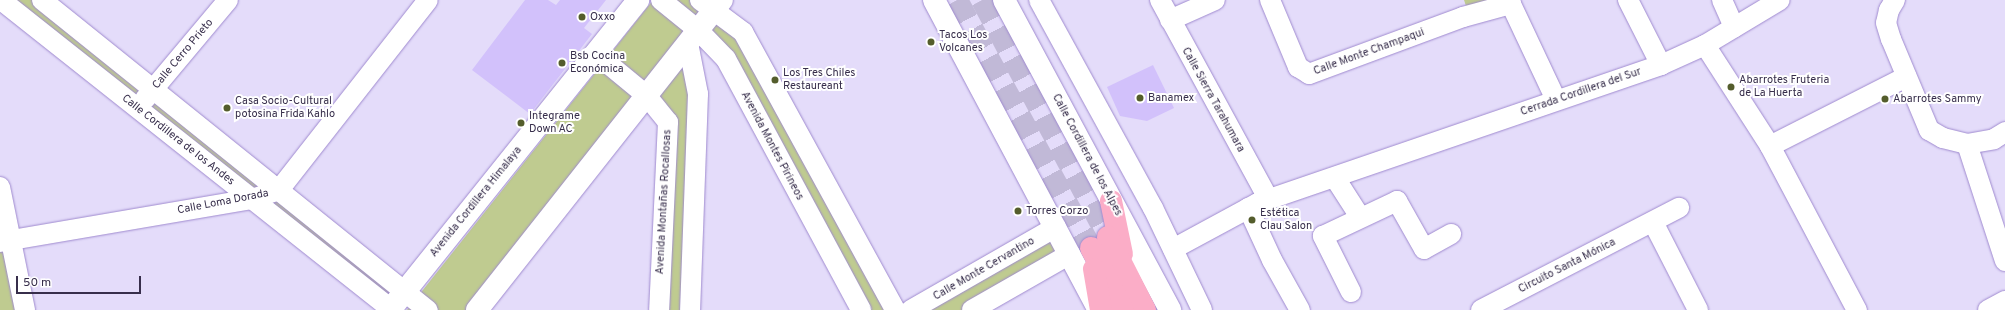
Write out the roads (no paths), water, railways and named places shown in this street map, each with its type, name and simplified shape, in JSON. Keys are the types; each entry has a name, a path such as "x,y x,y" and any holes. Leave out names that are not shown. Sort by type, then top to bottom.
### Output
{"highway":[{"path":"1111,201 1124,272 1115,304"},
{"path":"1115,304 1099,243 1124,272"},
{"path":"1115,304 1146,310"}],"main road":[{"name":"Avenida Cordillera Himalaya","path":"391,310 638,0"},
{"path":"934,0 1070,254 1115,304"},
{"name":"Calle Cordillera de los Alpes","path":"1004,0 1170,310"},
{"path":"477,310 693,36 712,3"}],"street":[{"name":"Calle Cordillera de los Andes","path":"1,0 391,310"},
{"path":"20,15 34,0"},
{"name":"Calle Cordillera de los Andes","path":"42,0 428,310"},
{"name":"Calle Cerro Prieto","path":"138,108 228,0"},
{"name":"Calle Loma Dorada","path":"6,241 252,199 279,190 428,0"},
{"name":"Avenida Montes Pirineos","path":"661,0 693,36 726,59 861,310"},
{"path":"1039,0 1173,249 1202,310"},
{"name":"Calle Sierra Tarahumara","path":"1160,0 1269,200"},
{"path":"1170,20 1215,0"},
{"name":"Calle Monte Champaqui","path":"1270,0 1298,67 1309,74 1463,17 1510,2 1556,100"},
{"path":"1628,0 1660,64"},
{"path":"1722,0 1734,27"},
{"name":"Cerrada Cordillera del Sur","path":"1173,249 1248,208 1269,200 1660,64 1705,45 1780,0"},
{"path":"1895,0 1889,10 1886,23 1906,77 1929,130 1943,138 1967,144 1994,139 2005,132"},
{"path":"712,3 743,32 895,310"},
{"path":"690,310 698,94 693,36"},
{"path":"1705,45 1770,146 1858,310"},
{"name":"Avenida Montañas Rocallosas","path":"595,53 646,94 668,122 659,310"},
{"path":"1770,146 1906,77"},
{"path":"1967,144 2005,261"},
{"path":"1335,178 1360,217"},
{"path":"0,187 6,241 25,310"},
{"path":"1351,292 1323,236 1360,217 1397,201 1424,249 1451,234"},
{"path":"1248,208 1272,260 1300,310"},
{"name":"Circuito Santa Mónica","path":"1481,310 1679,208"},
{"path":"1653,222 1698,310"},
{"name":"Calle Monte Cervantino","path":"911,310 1056,227"},
{"path":"972,310 1070,254"},
{"path":"1988,310 2005,302"}],"tunnel":[{"path":"957,0 1091,248"},
{"path":"982,0 1108,237"}],"place":[{"name":"Oxxo","path":"582,17"},
{"name":"Tacos Los Volcanes","path":"931,42"},
{"name":"Bsb Cocina Económica","path":"562,63"},
{"name":"Los Tres Chiles Restaureant","path":"775,80"},
{"name":"Abarrotes Fruteria de La Huerta","path":"1731,87"},
{"name":"Banamex","path":"1140,98"},
{"name":"Abarrotes Sammy","path":"1885,99"},
{"name":"Casa Socio-Cultural potosina Frida Kahlo","path":"227,108"},
{"name":"Integrame Down AC","path":"521,123"},
{"name":"Torres Corzo","path":"1018,211"},
{"name":"Estética Clau Salon","path":"1252,220"}]}
